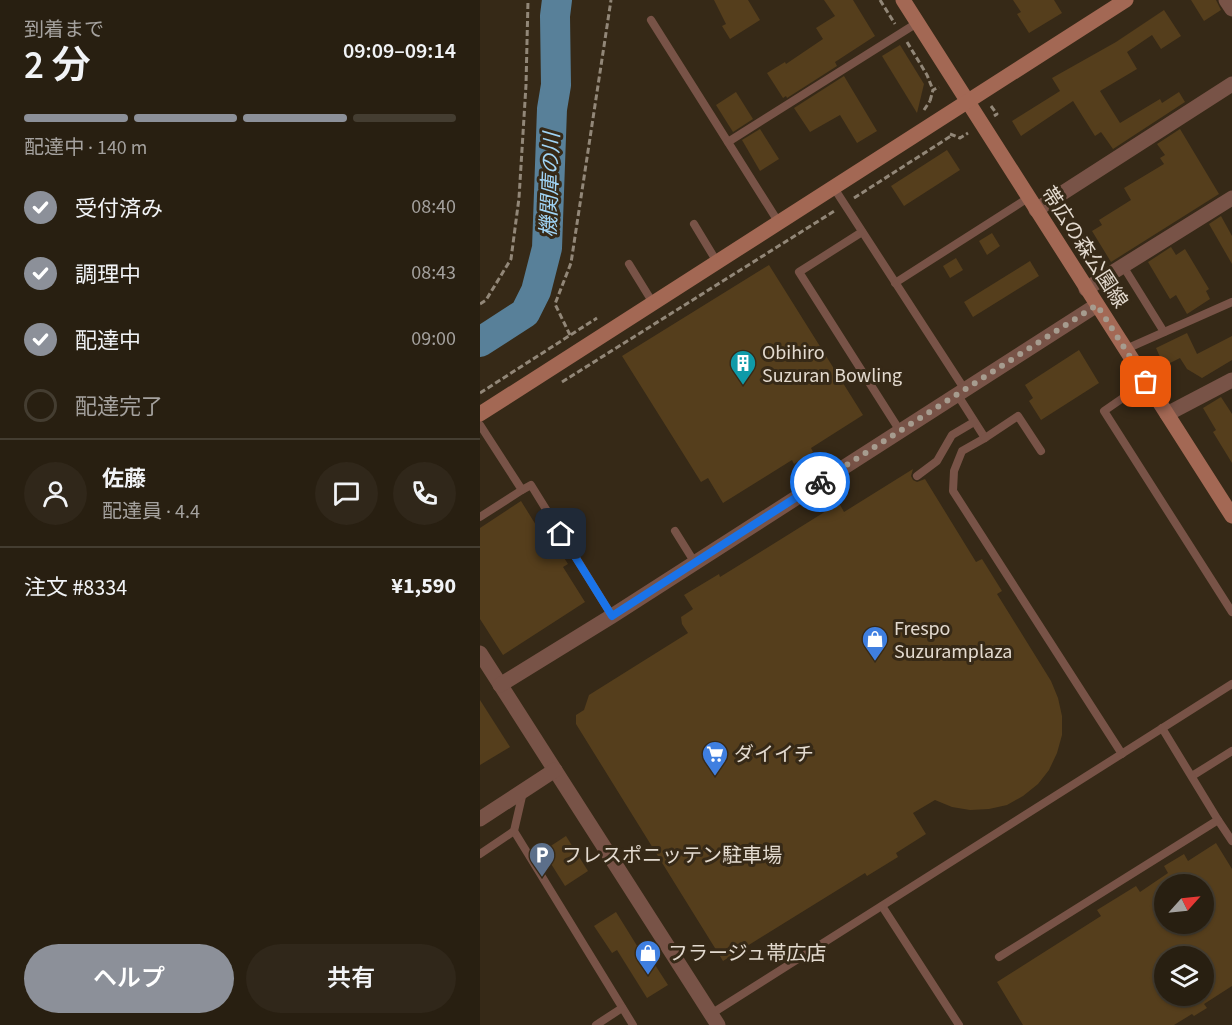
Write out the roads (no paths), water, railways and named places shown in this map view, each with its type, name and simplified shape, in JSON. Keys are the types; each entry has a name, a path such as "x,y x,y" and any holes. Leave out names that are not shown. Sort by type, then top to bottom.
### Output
{"street":[{"name":"帯広の森公園線","path":"903,0 1146,382 1227,498 1232,516"},
{"path":"480,414 1126,0"},
{"path":"1226,0 1232,9"},
{"path":"1032,204 1232,84"},
{"path":"1086,289 1232,198"},
{"path":"500,685 612,616 1097,305"},
{"path":"1167,414 1232,380"},
{"path":"480,653 714,1019"},
{"path":"480,819 555,770"}],"lane":[{"path":"651,20 779,223"},
{"path":"728,142 917,23"},
{"path":"834,188 961,392 974,422 985,438"},
{"path":"895,283 1032,204"},
{"path":"694,224 717,262"},
{"path":"862,232 799,272 900,431"},
{"path":"629,264 653,303"},
{"path":"1123,266 1164,332"},
{"path":"1126,349 1232,303"},
{"path":"1146,382 1104,411 1232,612"},
{"path":"1041,451 1018,416 962,451 954,471 953,491 1122,754"},
{"path":"917,476 938,461 952,435 974,422"},
{"path":"480,425 522,490"},
{"path":"480,517 531,485 612,616"},
{"path":"675,531 694,563"},
{"path":"714,1019 882,906 1232,684"},
{"path":"1162,728 1232,841"},
{"path":"1192,776 1232,751"},
{"path":"480,854 514,831 523,791"},
{"path":"999,957 1218,820"},
{"path":"514,831 633,1025"},
{"path":"882,906 959,1025"},
{"path":"596,1025 622,1008"}],"waterway":[{"name":"機関庫の川","path":"480,342 525,313 536,291 547,248 552,109 556,85 555,16 557,0"}],"place":[{"name":"Obihiro Suzuran Bowling","path":"743,386"},
{"name":"Frespo Suzuramplaza","path":"875,662"},
{"name":"ダイイチ","path":"715,777"},
{"name":"フレスポニッテン駐車場","path":"542,878"},
{"name":"フラージュ帯広店","path":"648,976"}]}
